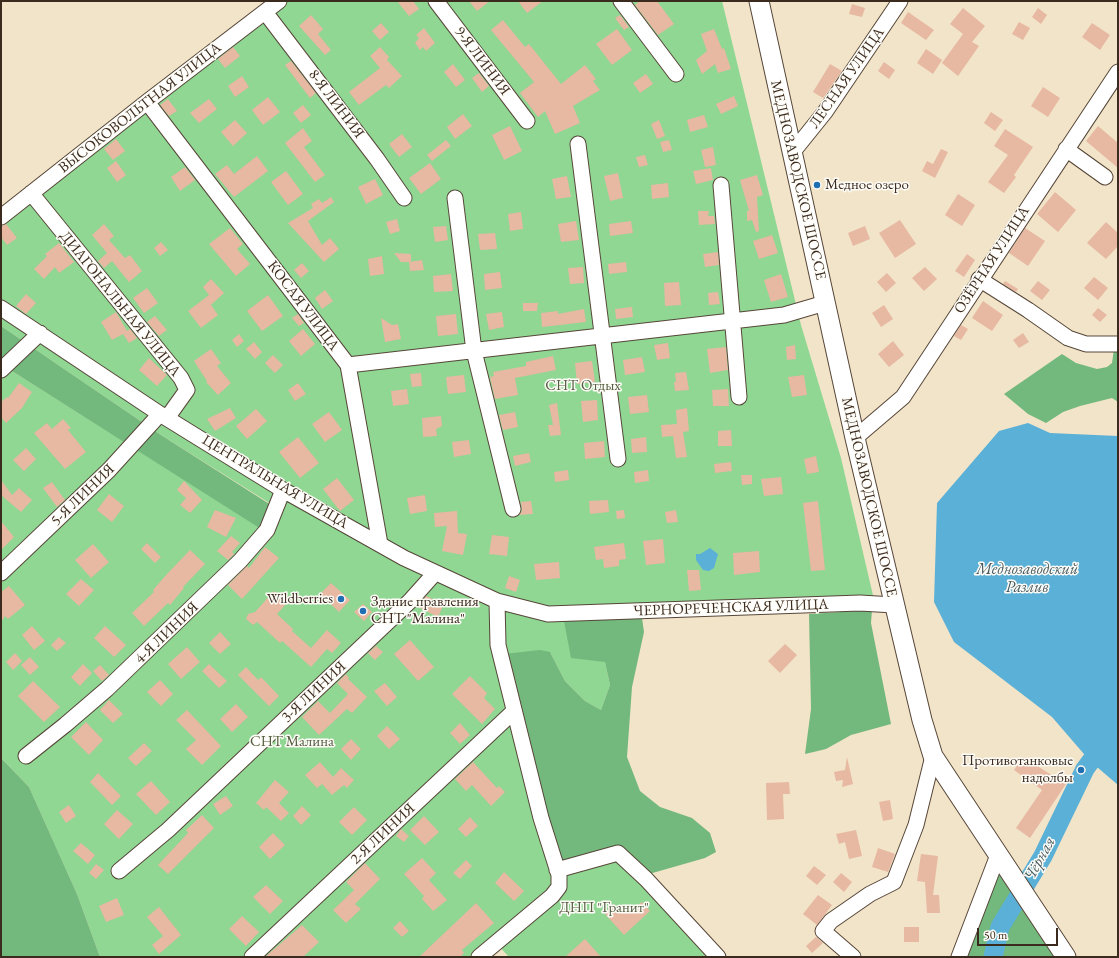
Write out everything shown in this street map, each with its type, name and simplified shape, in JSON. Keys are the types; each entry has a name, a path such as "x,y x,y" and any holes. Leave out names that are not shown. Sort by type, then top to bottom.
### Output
{"main road":[{"name":"МЕДНОЗАВОДСКОЕ ШОССЕ","path":"759,1 855,438 922,720 933,756 1066,957"}],"street":[{"name":"ВЫСОКОВОЛЬТНАЯ УЛИЦА","path":"1,217 147,102 279,1"},
{"name":"9-Я ЛИНИЯ","path":"436,1 527,121"},
{"path":"621,1 676,74"},
{"name":"ЛЕСНАЯ УЛИЦА","path":"792,153 825,112 900,1"},
{"name":"8-Я ЛИНИЯ","path":"265,12 377,158 404,198"},
{"name":"ОЗЁРНАЯ УЛИЦА","path":"855,438 903,396 979,279 1118,74"},
{"name":"КОСАЯ УЛИЦА","path":"147,102 348,365 380,544"},
{"path":"578,144 618,459"},
{"path":"1066,149 1105,177"},
{"path":"721,185 739,397"},
{"name":"ДИАГОНАЛЬНАЯ УЛИЦА","path":"31,193 181,378 187,390 164,416"},
{"path":"455,198 474,351 513,509"},
{"path":"979,279 1028,310 1068,338 1086,344 1118,344"},
{"path":"348,365 784,315 826,303"},
{"name":"ЦЕНТРАЛЬНАЯ УЛИЦА","path":"1,308 164,416 283,490 380,544 435,573 497,601 548,614 567,613"},
{"path":"1,370 40,333"},
{"name":"5-Я ЛИНИЯ","path":"1,573 164,416"},
{"name":"4-Я ЛИНИЯ","path":"26,756 65,726 107,689 240,561 267,530 283,490"},
{"name":"3-Я ЛИНИЯ","path":"119,871 179,819 410,601 435,573"},
{"path":"479,957 552,896 559,887 557,870 513,712 498,646 497,601"},
{"name":"ЧЕРНОРЕЧЕНСКАЯ УЛИЦА","path":"567,613 860,603 894,605"},
{"name":"2-Я ЛИНИЯ","path":"252,957 513,712"},
{"path":"853,957 822,931 831,921 870,894 894,882 916,825 933,756"},
{"path":"557,870 618,853 646,879 718,957"},
{"path":"959,957 999,856"}],"green space":[{"name":"СНТ Малина","path":"279,1 722,1 801,325 841,458 875,604 568,613 605,662 610,685 601,710 585,701 565,681 550,652 618,853 718,957 509,957 496,943 479,957 100,957 77,894 29,787 1,758 1,364 261,528 271,504 161,435 1,326 1,217"},
{"path":"1,326 161,435 271,505 261,529 1,364"},
{"path":"1118,344 1118,402 1112,398 1080,406 1063,412 1046,423 1028,414 1004,394 1062,354 1076,363 1097,369 1107,367 1112,363 1114,349"},
{"path":"872,610 871,623 891,724 851,735 826,749 805,754 811,709 809,614"},
{"path":"567,613 642,618 644,632 632,687 627,757 640,791 660,807 692,818 710,833 716,852 705,858 642,876 618,853 557,869 504,654 540,650 550,652 565,681 585,701 601,710 610,685 605,662 571,658 564,621"},
{"path":"1,758 29,787 77,894 100,957 1,957"},
{"path":"999,874 1054,957 966,957"}],"water":[{"name":"Меднозаводский Разлив","path":"1028,423 1050,433 1118,436 1118,785 1090,761 1052,717 954,642 934,602 937,503 999,431"},
{"path":"710,548 718,554 714,568 709,571 703,570 696,560 696,554 700,554"}],"building":[{"path":"397,1 413,1 419,9 409,16"},
{"path":"469,1 490,1 477,11"},
{"path":"518,1 543,1 527,13"},
{"path":"640,1 657,1 674,24 658,35 635,5"},
{"path":"852,4 865,8 862,17 849,14"},
{"path":"963,8 985,26 972,42 979,46 958,76 942,63 963,34 950,24"},
{"path":"1038,8 1047,15 1041,24 1032,17"},
{"path":"908,12 934,30 926,40 901,23"},
{"path":"311,15 323,29 318,34 331,50 325,55 299,26"},
{"path":"620,15 629,27 624,30 615,18"},
{"path":"503,20 525,47 529,44 561,84 585,65 596,79 593,81 600,90 573,106 580,123 555,134 545,111 538,117 520,93 534,82 491,30"},
{"path":"1019,22 1030,28 1023,40 1012,34"},
{"path":"381,23 389,32 380,40 372,31"},
{"path":"1092,23 1110,35 1100,50 1082,37"},
{"path":"424,28 435,43 426,51 423,47 420,50 415,43 419,38 416,35"},
{"path":"617,29 632,50 612,65 596,44"},
{"path":"714,29 722,49 724,48 731,69 718,73 715,64 702,74 696,60 707,51 701,34"},
{"path":"233,47 240,56 225,68 218,59"},
{"path":"380,47 389,57 387,60 402,76 389,88 386,85 359,105 349,92 380,68 370,56"},
{"path":"926,49 942,60 933,74 917,63"},
{"path":"291,61 316,93 310,98 285,65"},
{"path":"884,62 895,70 889,79 878,71"},
{"path":"453,64 465,80 456,87 444,72"},
{"path":"830,64 842,71 823,98 813,92"},
{"path":"479,73 489,86 482,92 472,78"},
{"path":"646,74 653,84 640,93 633,83"},
{"path":"242,76 249,87 235,97 228,86"},
{"path":"1043,87 1060,98 1048,117 1031,106"},
{"path":"734,96 738,106 721,114 716,104"},
{"path":"268,97 280,112 263,125 252,110"},
{"path":"168,99 177,111 169,116 160,105"},
{"path":"209,99 217,109 199,123 190,113"},
{"path":"303,105 311,115 301,123 293,113"},
{"path":"991,112 1003,120 995,131 984,123"},
{"path":"463,114 472,126 455,139 447,127"},
{"path":"704,115 708,127 690,132 687,120"},
{"path":"235,120 247,133 233,146 221,132"},
{"path":"659,120 665,136 657,139 651,124"},
{"path":"510,126 522,151 504,160 492,135"},
{"path":"1098,126 1118,143 1118,168 1086,141"},
{"path":"303,128 312,141 304,147 325,175 315,182 285,143"},
{"path":"1005,129 1033,147 1014,175 1016,177 1004,193 988,182 1008,155 994,146"},
{"path":"402,134 412,147 399,157 389,144"},
{"path":"116,139 125,151 113,160 104,149"},
{"path":"446,140 451,146 432,161 427,155"},
{"path":"669,140 672,150 663,152 660,142"},
{"path":"713,147 716,165 705,167 701,150"},
{"path":"941,149 948,152 935,178 922,171 927,161 933,164"},
{"path":"645,155 648,165 639,167 636,157"},
{"path":"257,156 268,171 234,197 215,174 227,165 234,174"},
{"path":"116,161 126,175 117,182 107,168"},
{"path":"430,163 441,179 421,194 409,178"},
{"path":"185,167 195,180 180,191 171,177"},
{"path":"711,168 713,180 696,184 693,171"},
{"path":"286,171 303,194 288,205 271,182"},
{"path":"618,173 623,198 610,201 604,176"},
{"path":"757,175 763,195 757,197 759,231 756,232 752,220 747,221 747,211 749,211 740,180"},
{"path":"567,176 571,197 556,199 552,179"},
{"path":"375,179 383,195 366,204 358,187"},
{"path":"668,183 669,197 652,199 651,185"},
{"path":"1055,192 1076,210 1058,232 1037,214"},
{"path":"958,194 975,205 962,226 945,215"},
{"path":"331,197 334,202 308,221 322,245 330,238 339,249 324,262 288,223 313,208 311,204 319,199 322,203"},
{"path":"698,211 709,211 708,216 714,216 715,224 699,225"},
{"path":"521,212 523,229 510,231 508,214"},
{"path":"397,219 400,231 390,234 386,222"},
{"path":"900,220 916,244 895,258 879,233"},
{"path":"576,221 579,240 561,242 558,224"},
{"path":"631,221 633,233 610,236 609,224"},
{"path":"1106,222 1118,233 1118,246 1106,259 1087,243"},
{"path":"6,224 17,238 7,245 1,237 1,226"},
{"path":"104,224 114,236 109,240 125,258 130,255 142,271 129,282 112,261 104,268 98,261 107,253 92,235"},
{"path":"446,226 448,240 435,242 433,227"},
{"path":"865,226 870,239 853,246 848,233"},
{"path":"230,228 243,244 237,249 250,264 236,276 209,244"},
{"path":"1025,228 1045,241 1028,266 1009,253"},
{"path":"495,233 497,249 480,250 478,234"},
{"path":"772,235 778,253 759,259 753,241"},
{"path":"161,242 168,250 160,256 154,248"},
{"path":"59,243 74,262 59,273 55,267 44,279 34,269 47,256 45,254"},
{"path":"718,252 719,265 705,267 703,254"},
{"path":"394,253 411,254 411,262 401,262"},
{"path":"967,254 975,260 964,277 955,271"},
{"path":"382,256 384,274 370,276 368,259"},
{"path":"422,260 424,270 410,271 409,262"},
{"path":"626,262 627,272 609,274 608,264"},
{"path":"302,263 309,271 301,278 294,270"},
{"path":"583,267 584,283 570,284 568,268"},
{"path":"925,267 937,279 924,291 912,278"},
{"path":"500,272 502,288 485,290 484,274"},
{"path":"887,273 896,283 886,292 877,282"},
{"path":"451,274 453,291 434,292 433,276"},
{"path":"781,274 788,297 771,302 764,280"},
{"path":"1094,277 1108,288 1098,300 1084,288"},
{"path":"211,279 224,293 211,305 218,315 201,328 188,311 209,295 203,287"},
{"path":"1005,281 1018,289 1016,292 1003,284"},
{"path":"1038,281 1050,290 1042,300 1030,291"},
{"path":"679,282 681,305 665,306 664,283"},
{"path":"147,288 158,303 144,313 133,298"},
{"path":"325,290 333,301 322,309 315,298"},
{"path":"718,292 720,304 709,305 708,293"},
{"path":"26,294 36,303 26,314 16,306"},
{"path":"268,295 283,316 262,331 247,311"},
{"path":"983,301 1003,315 992,331 972,318"},
{"path":"523,303 538,303 537,311 523,311"},
{"path":"884,305 893,319 881,327 872,313"},
{"path":"632,307 633,317 616,319 615,309"},
{"path":"1098,308 1107,315 1100,322 1092,315"},
{"path":"584,309 586,322 542,327 541,313 558,311 558,314"},
{"path":"116,312 127,331 130,329 137,338 129,343 123,334 112,340 101,322"},
{"path":"502,312 504,327 489,330 486,314"},
{"path":"298,314 304,323 299,326 292,318"},
{"path":"456,314 458,334 438,336 436,316"},
{"path":"155,316 167,330 159,336 147,322"},
{"path":"381,318 392,325 398,324 401,339 385,342"},
{"path":"961,325 968,329 961,340 954,336"},
{"path":"303,329 315,344 301,356 289,341"},
{"path":"1023,333 1029,342 1019,348 1013,340"},
{"path":"239,334 244,341 237,347 232,340"},
{"path":"893,341 904,355 889,367 878,354"},
{"path":"254,342 262,352 255,359 246,349"},
{"path":"668,343 670,358 657,360 654,345"},
{"path":"795,345 796,359 787,360 786,347"},
{"path":"726,347 728,370 710,373 707,349"},
{"path":"211,349 221,363 217,366 231,383 218,395 206,382 207,381 194,361"},
{"path":"273,355 283,365 275,373 265,363"},
{"path":"553,356 556,370 515,378 518,395 495,399 490,377 494,376 493,372 526,366 526,362"},
{"path":"642,357 645,372 625,375 623,360"},
{"path":"149,358 167,375 157,386 139,370"},
{"path":"592,361 595,382 577,384 575,363"},
{"path":"686,372 689,390 675,391 675,373"},
{"path":"421,373 422,386 412,387 410,374"},
{"path":"464,375 466,392 448,394 446,377"},
{"path":"804,375 807,395 792,397 788,377"},
{"path":"19,383 32,392 22,408 6,423 1,417 1,402 7,397 8,398"},
{"path":"298,383 306,394 295,401 288,390"},
{"path":"407,389 409,404 393,406 391,391"},
{"path":"728,389 729,406 713,406 712,390"},
{"path":"647,395 649,412 630,414 628,397"},
{"path":"597,400 598,420 583,422 581,401"},
{"path":"557,403 561,435 550,436 548,425 553,425 549,405"},
{"path":"230,408 236,418 215,431 207,419"},
{"path":"687,408 689,431 683,432 687,457 676,458 673,436 662,437 661,425 677,424 676,410"},
{"path":"256,409 267,421 247,439 236,426"},
{"path":"329,412 342,430 325,442 312,424"},
{"path":"515,412 518,427 503,430 499,415"},
{"path":"441,416 442,426 436,429 437,436 423,437 422,418"},
{"path":"63,419 71,428 68,430 86,452 65,469 34,433 47,423 52,429"},
{"path":"731,430 732,446 718,446 718,431"},
{"path":"298,437 319,463 300,478 279,452"},
{"path":"646,437 647,452 632,453 631,439"},
{"path":"469,440 471,454 454,457 452,442"},
{"path":"604,441 605,457 585,459 584,443"},
{"path":"26,448 36,459 24,471 13,460"},
{"path":"529,453 531,462 515,466 513,456"},
{"path":"816,456 819,472 807,474 804,459"},
{"path":"731,462 732,471 715,473 714,464"},
{"path":"568,470 569,480 555,482 554,472"},
{"path":"648,470 649,481 635,483 634,472"},
{"path":"741,475 752,475 752,484 742,485"},
{"path":"781,477 783,494 764,496 761,479"},
{"path":"337,478 354,500 340,511 323,489"},
{"path":"1,480 12,495 19,488 32,500 21,512 1,495"},
{"path":"184,481 202,500 190,513 180,505 186,498 177,490"},
{"path":"52,482 65,500 57,507 43,488"},
{"path":"109,494 124,506 112,522 97,510"},
{"path":"425,495 427,511 410,514 407,498"},
{"path":"608,500 609,512 590,514 589,501"},
{"path":"531,501 533,514 519,515 522,511 521,502"},
{"path":"818,501 825,570 811,571 803,503"},
{"path":"215,510 236,518 226,537 207,527"},
{"path":"624,510 625,518 617,519 616,511"},
{"path":"676,510 678,522 667,523 665,512"},
{"path":"457,511 458,533 467,534 463,555 442,551 447,526 435,527 434,513"},
{"path":"1,521 14,537 1,550"},
{"path":"492,535 509,537 507,556 489,554"},
{"path":"231,536 240,543 232,552 234,554 228,560 217,551"},
{"path":"663,539 665,563 646,565 643,541"},
{"path":"147,543 161,557 155,563 141,549"},
{"path":"624,543 626,559 619,560 619,566 604,568 603,559 596,560 594,547"},
{"path":"93,544 109,562 91,578 75,560"},
{"path":"265,547 279,558 242,599 228,585 247,566 249,568"},
{"path":"190,550 205,564 183,587 184,588 170,605 168,603 144,626 132,613 154,592 153,590"},
{"path":"759,551 760,572 734,575 733,553"},
{"path":"559,562 560,578 536,580 534,564"},
{"path":"687,570 699,570 701,590 689,591"},
{"path":"509,576 520,580 516,592 505,588"},
{"path":"81,579 94,590 79,606 66,594"},
{"path":"331,583 350,600 339,612 320,594"},
{"path":"9,586 25,605 8,619 5,616 1,622 1,592"},
{"path":"274,591 287,603 277,614 293,629 292,631 311,648 327,630 341,643 332,653 327,649 311,667 282,641 280,643 257,622 253,625 246,619 248,614 255,612"},
{"path":"426,596 444,604 438,617 418,607"},
{"name":"Здание правления СНТ \"Малина\"","path":"363,604 372,612 364,621 354,612"},
{"path":"32,626 45,641 34,650 22,635"},
{"path":"105,626 126,645 114,657 94,638"},
{"path":"220,632 231,644 220,654 209,643"},
{"path":"59,637 66,643 57,651 51,645"},
{"path":"410,640 434,667 418,681 394,654"},
{"path":"785,644 797,655 780,673 768,661"},
{"path":"376,646 383,652 375,660 368,653"},
{"path":"187,647 200,662 181,679 168,664"},
{"path":"15,653 22,661 13,670 6,662"},
{"path":"30,657 39,667 30,675 21,665"},
{"path":"83,664 92,673 80,686 71,677"},
{"path":"209,664 227,681 219,688 202,671"},
{"path":"100,665 109,675 102,681 93,671"},
{"path":"246,667 258,680 261,677 279,696 269,706 238,675"},
{"path":"346,674 349,678 348,679 367,697 352,713 347,709 319,735 302,717 318,701 330,713 348,694 337,683"},
{"path":"470,676 487,693 484,698 495,709 482,724 452,694"},
{"path":"160,680 173,694 161,706 147,692"},
{"path":"33,681 60,707 44,722 18,696"},
{"path":"385,683 397,697 387,706 374,691"},
{"path":"109,700 123,714 113,723 100,710"},
{"path":"236,704 248,717 232,732 220,719"},
{"path":"187,710 221,746 202,765 186,749 196,740 176,720"},
{"path":"86,722 103,740 89,755 71,737"},
{"path":"460,723 470,735 460,744 450,733"},
{"path":"387,726 400,739 389,749 377,736"},
{"path":"351,739 361,749 351,760 341,749"},
{"path":"144,743 152,751 136,766 128,758"},
{"path":"847,757 853,784 842,787 843,780 836,781 834,772 845,770"},
{"path":"1023,757 1066,784 1030,838 1016,828 1042,790 1014,770"},
{"path":"320,762 333,777 341,768 354,780 347,788 344,785 332,795 322,784 317,788 305,775"},
{"path":"473,762 497,788 499,786 505,792 491,806 472,785 466,791 455,779"},
{"path":"98,773 121,796 112,805 90,782"},
{"path":"275,780 289,792 279,803 289,813 281,821 266,807 264,810 256,803"},
{"path":"151,781 170,802 156,815 136,794"},
{"path":"789,782 790,794 783,794 784,819 767,820 766,783"},
{"path":"226,796 233,806 220,815 213,804"},
{"path":"890,800 893,819 883,821 879,802"},
{"path":"69,805 76,816 66,823 59,812"},
{"path":"302,806 311,815 301,825 293,816"},
{"path":"354,807 367,820 352,835 339,822"},
{"path":"117,810 133,824 119,839 104,824"},
{"path":"202,815 214,828 168,874 158,865 188,833 186,830"},
{"path":"424,816 439,832 425,845 410,830"},
{"path":"470,817 478,826 466,837 458,829"},
{"path":"401,829 409,836 404,842 396,836"},
{"path":"856,830 862,856 849,859 845,842 839,844 836,834"},
{"path":"273,833 285,845 270,859 259,847"},
{"path":"81,843 95,855 88,864 73,851"},
{"path":"878,848 895,854 888,872 872,867"},
{"path":"921,854 938,856 933,895 939,895 940,913 927,913 925,882 917,881"},
{"path":"422,858 436,873 429,880 447,900 433,911 422,899 424,896 404,874"},
{"path":"466,860 472,866 460,879 453,873"},
{"path":"365,863 380,879 355,904 361,909 346,923 333,910 354,890 346,882"},
{"path":"96,864 104,870 96,879 89,873"},
{"path":"814,866 826,875 817,885 806,876"},
{"path":"504,872 524,891 514,901 495,883"},
{"path":"841,873 852,882 844,892 833,882"},
{"path":"266,885 283,901 270,914 253,897"},
{"path":"818,895 832,905 817,925 803,914"},
{"path":"117,898 124,915 106,922 99,906"},
{"path":"642,902 650,911 624,935 604,913 614,904 620,912 627,905 632,910"},
{"path":"476,903 494,923 462,950 464,953 460,957 419,957"},
{"path":"159,907 181,935 159,954 152,945 163,936 147,917"},
{"path":"242,916 259,932 246,946 229,929"},
{"path":"400,921 409,931 402,937 393,928"},
{"path":"302,925 319,942 303,957 265,957"},
{"path":"904,927 919,927 919,942 904,942"},
{"path":"816,937 823,943 812,953 806,946"},
{"path":"585,939 601,957 565,957"}],"waterway":[{"name":"Чёрная","path":"993,957 1000,927 1043,856 1085,769 1118,724"}],"place":[{"name":"Медное озеро","path":"817,185"},
{"name":"Wildberries","path":"341,599"},
{"name":"Здание правления СНТ \"Малина\"","path":"363,611"},
{"name":"Противотанковые надолбы","path":"1081,770"}],"park label":[{"name":"СНТ Отдых","path":"583,386"},
{"name":"ДНП \"Гранит\"","path":"604,908"}]}
